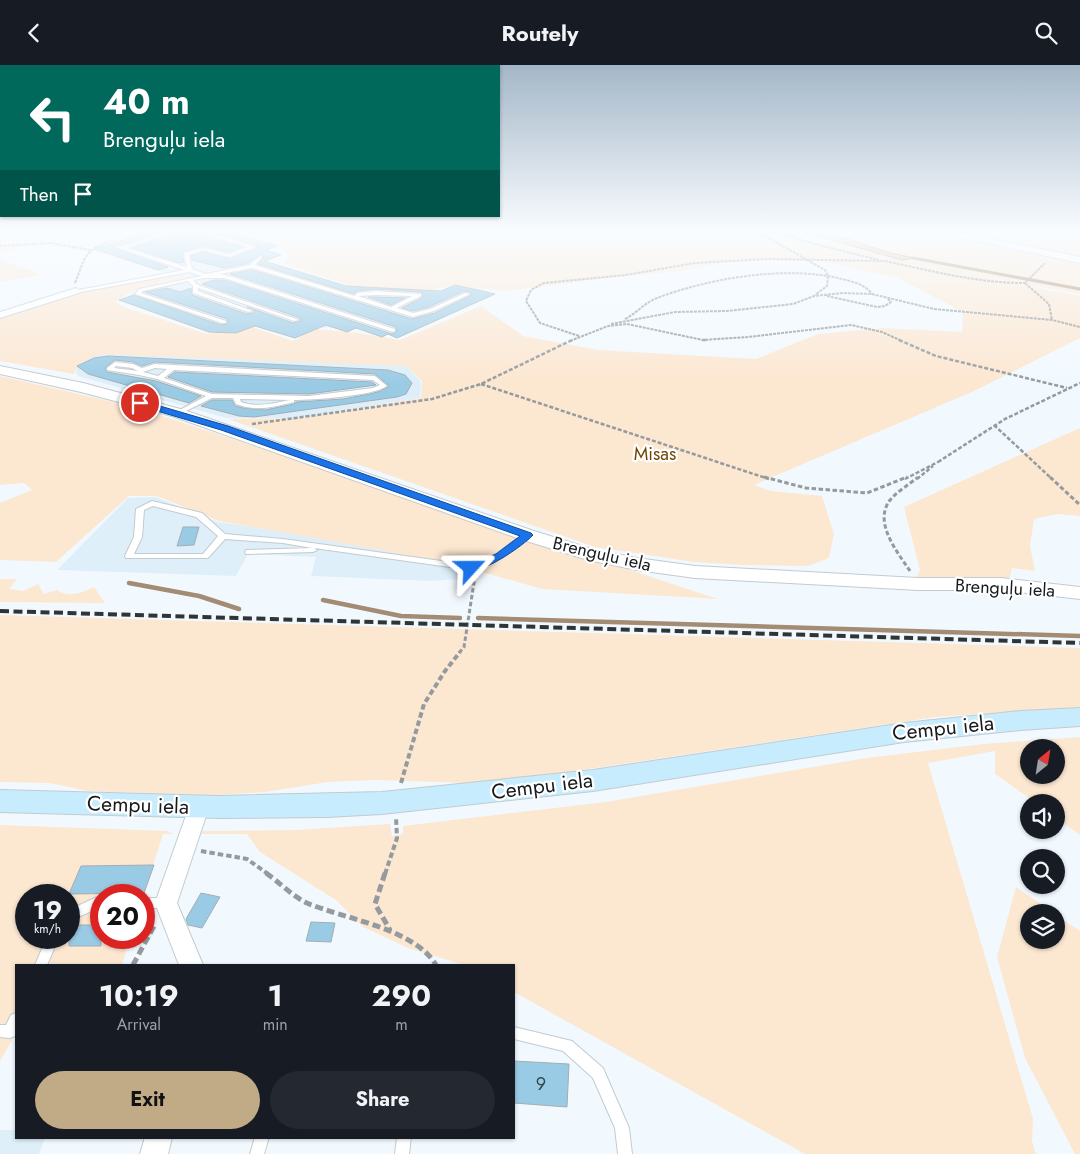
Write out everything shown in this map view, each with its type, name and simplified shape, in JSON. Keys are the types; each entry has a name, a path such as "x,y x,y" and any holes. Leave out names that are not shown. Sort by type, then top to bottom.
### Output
{"main road":[{"name":"Cempu iela","path":"0,801 259,808 396,801 611,777 832,741 902,732 1080,717"}],"street":[{"path":"0,315 76,291"},
{"name":"Brenguļu iela","path":"0,370 83,387 178,413 528,535 588,554 637,564 676,569 918,584 1001,584 1080,593"},
{"path":"192,964 166,903 199,807"},
{"path":"154,1154 158,1139"}],"lane":[{"path":"76,291 120,283"},
{"path":"224,322 138,294 141,290 171,283 296,320"},
{"path":"192,283 196,289 289,324"},
{"path":"248,283 394,330"},
{"path":"309,283 413,315 432,310 467,294"},
{"path":"351,295 376,293 419,295 393,308"},
{"path":"236,396 238,403 246,407 261,407 309,398 374,390 384,386 375,378 155,366 140,371 211,396 236,396 309,398"},
{"path":"159,378 173,368"},
{"path":"178,413 211,396"},
{"path":"224,536 205,556 129,557 138,537 140,509 152,503 200,515 224,536 283,541 471,568 500,556 528,535"},
{"path":"249,552 335,549"},
{"path":"155,903 166,903"},
{"path":"41,964 48,949"},
{"path":"0,1031 10,1032 15,1021"},
{"path":"515,1033 567,1045 598,1073 622,1128 626,1154"},
{"path":"257,1154 261,1139"},
{"path":"402,1154 404,1139"}],"path":[{"path":"75,283 74,288 76,291"},
{"path":"546,283 531,290 526,301 540,323 580,336"},
{"path":"224,428 432,399 481,384 580,336 635,315 644,304 670,293 712,283"},
{"path":"814,296 827,286 827,283"},
{"path":"852,283 863,286 872,293 887,299 934,309 1052,321 1080,327"},
{"path":"983,283 1025,283 1049,304 1052,321"},
{"path":"620,321 675,312 726,311 793,304 822,295 872,293"},
{"path":"822,295 877,307 891,302 887,299"},
{"path":"608,326 627,324 703,340 748,337 799,329 851,325 882,331 936,356 1067,388"},
{"path":"918,584 892,542 883,520 888,503 938,462 994,425 1080,383"},
{"path":"481,384 671,448 762,477 806,488 867,493 902,480 938,462"},
{"path":"994,425 1080,505"},
{"path":"390,930 375,903 397,838 396,801 424,704 445,671 464,647 475,576 488,561"},
{"path":"184,849 247,859 306,902 390,930 430,955 435,964"},
{"path":"134,964 166,903"}],"shaded area":[{"path":"167,283 336,283 346,286 441,291 455,285 478,288 495,294 397,338 388,334 382,337 356,328 347,332 336,328 255,326 236,333 209,332 119,300 129,297 132,292"},
{"path":"104,354 406,365 421,382 420,398 299,418 226,418 78,376 76,372 79,364 90,357"},
{"path":"156,497 218,522 416,551 463,565 461,579 430,581 311,576 316,557 248,554 236,576 57,570 128,498"},
{"path":"0,1130 15,1130 15,1139 45,1139 39,1154 0,1154"}],"green space":[{"name":"Misas","path":"134,283 161,283 133,291 116,302 124,307 207,334 250,326 293,341 315,329 359,333 400,340 481,306 523,336 598,350 756,359 818,334 882,328 962,332 963,312 907,283 1012,283 1080,296 1080,338 974,391 754,485 771,491 822,496 834,534 829,558 808,566 694,562 595,547 228,419 299,418 421,398 422,381 406,366 103,354 89,358 76,369 74,374 0,361 0,319 69,294"},
{"name":"Misas","path":"342,283 570,283 506,291 452,285 432,290 352,286"},
{"name":"Misas","path":"1016,283 1080,283 1080,294"},
{"path":"0,376 135,407 718,599 542,589 447,562 219,521 157,496 129,496 56,562 0,560 0,503 32,490 24,483 0,485"},
{"path":"1080,428 1080,516 1057,514 1034,519 1030,546 1035,571 1012,568 1009,580 917,577 920,570 904,507"},
{"path":"0,579 17,579 9,589 23,591 38,584 44,594 57,590 66,594 75,594 94,587 105,603 0,602"},
{"path":"0,615 1080,648 1080,707 935,717 522,779 468,783 376,780 328,782 265,792 213,795 87,791 50,783 0,782"},
{"path":"1080,737 1080,835 1065,824 1065,794 1024,794 995,774 995,751 928,763 1033,1119 1032,1141 1036,1154 805,1154 515,993 515,964 461,964 408,948 363,927 336,900 260,852 247,834 201,834 203,831 295,830 390,824 392,836 403,834 403,826 606,802 866,758 1020,741 1020,784 1065,784 1065,739 1053,739"},
{"path":"0,825 167,831 174,834 163,834 147,884 90,884 90,949 127,949 122,964 15,964 15,1035 0,1061"},
{"path":"1016,887 1020,890 1020,894 1026,894 1041,904 1020,904 1020,949 1065,949 1065,921 1080,931 1080,1154 1075,1154 1025,1058 997,957"}],"building":[{"path":"233,283 392,334 397,331 396,327 258,283 294,283 412,319 435,313 472,295 470,292 464,291 429,307 413,311 402,308 422,298 421,292 376,289 357,291 354,294 318,283 441,291 455,285 495,294 397,338 388,334 382,337 356,328 347,332 326,325 295,338 255,326 236,333 209,332 119,300 134,295 221,325 227,324 227,319 145,292 167,288 180,292 191,288 192,295 247,314 253,313 255,310 247,307 293,323 301,321 300,318 202,284"},
{"path":"368,297 376,297 405,298 391,305"},
{"path":"108,356 388,370 405,375 412,383 406,394 397,397 254,417 239,416 201,406 212,400 232,400 235,406 265,410 296,402 343,399 370,394 381,391 389,386 375,374 155,362 142,366 133,362 115,360 105,368 107,372 156,381 201,396 189,403 88,374 77,366 94,358"},
{"path":"175,372 372,382 376,385 309,394 212,392 168,377"},
{"path":"183,527 199,527 194,545 177,546"},
{"path":"154,865 147,884 90,884 90,894 80,894 80,884 73,884 81,866"},
{"path":"201,893 220,897 202,928 188,925 186,919"},
{"path":"311,922 335,923 331,942 306,941"},
{"path":"80,925 90,925 90,946 80,946"},
{"path":"515,1061 569,1064 567,1107 515,1103"}],"waterway":[{"path":"1047,283 1080,289"},
{"path":"129,583 199,596 239,609"},
{"path":"323,600 401,616 460,618"},
{"path":"478,618 1080,636"}],"railway":[{"path":"0,611 1080,643"}],"route":[{"path":"140,403 224,428 528,535 500,556 471,568"}]}
